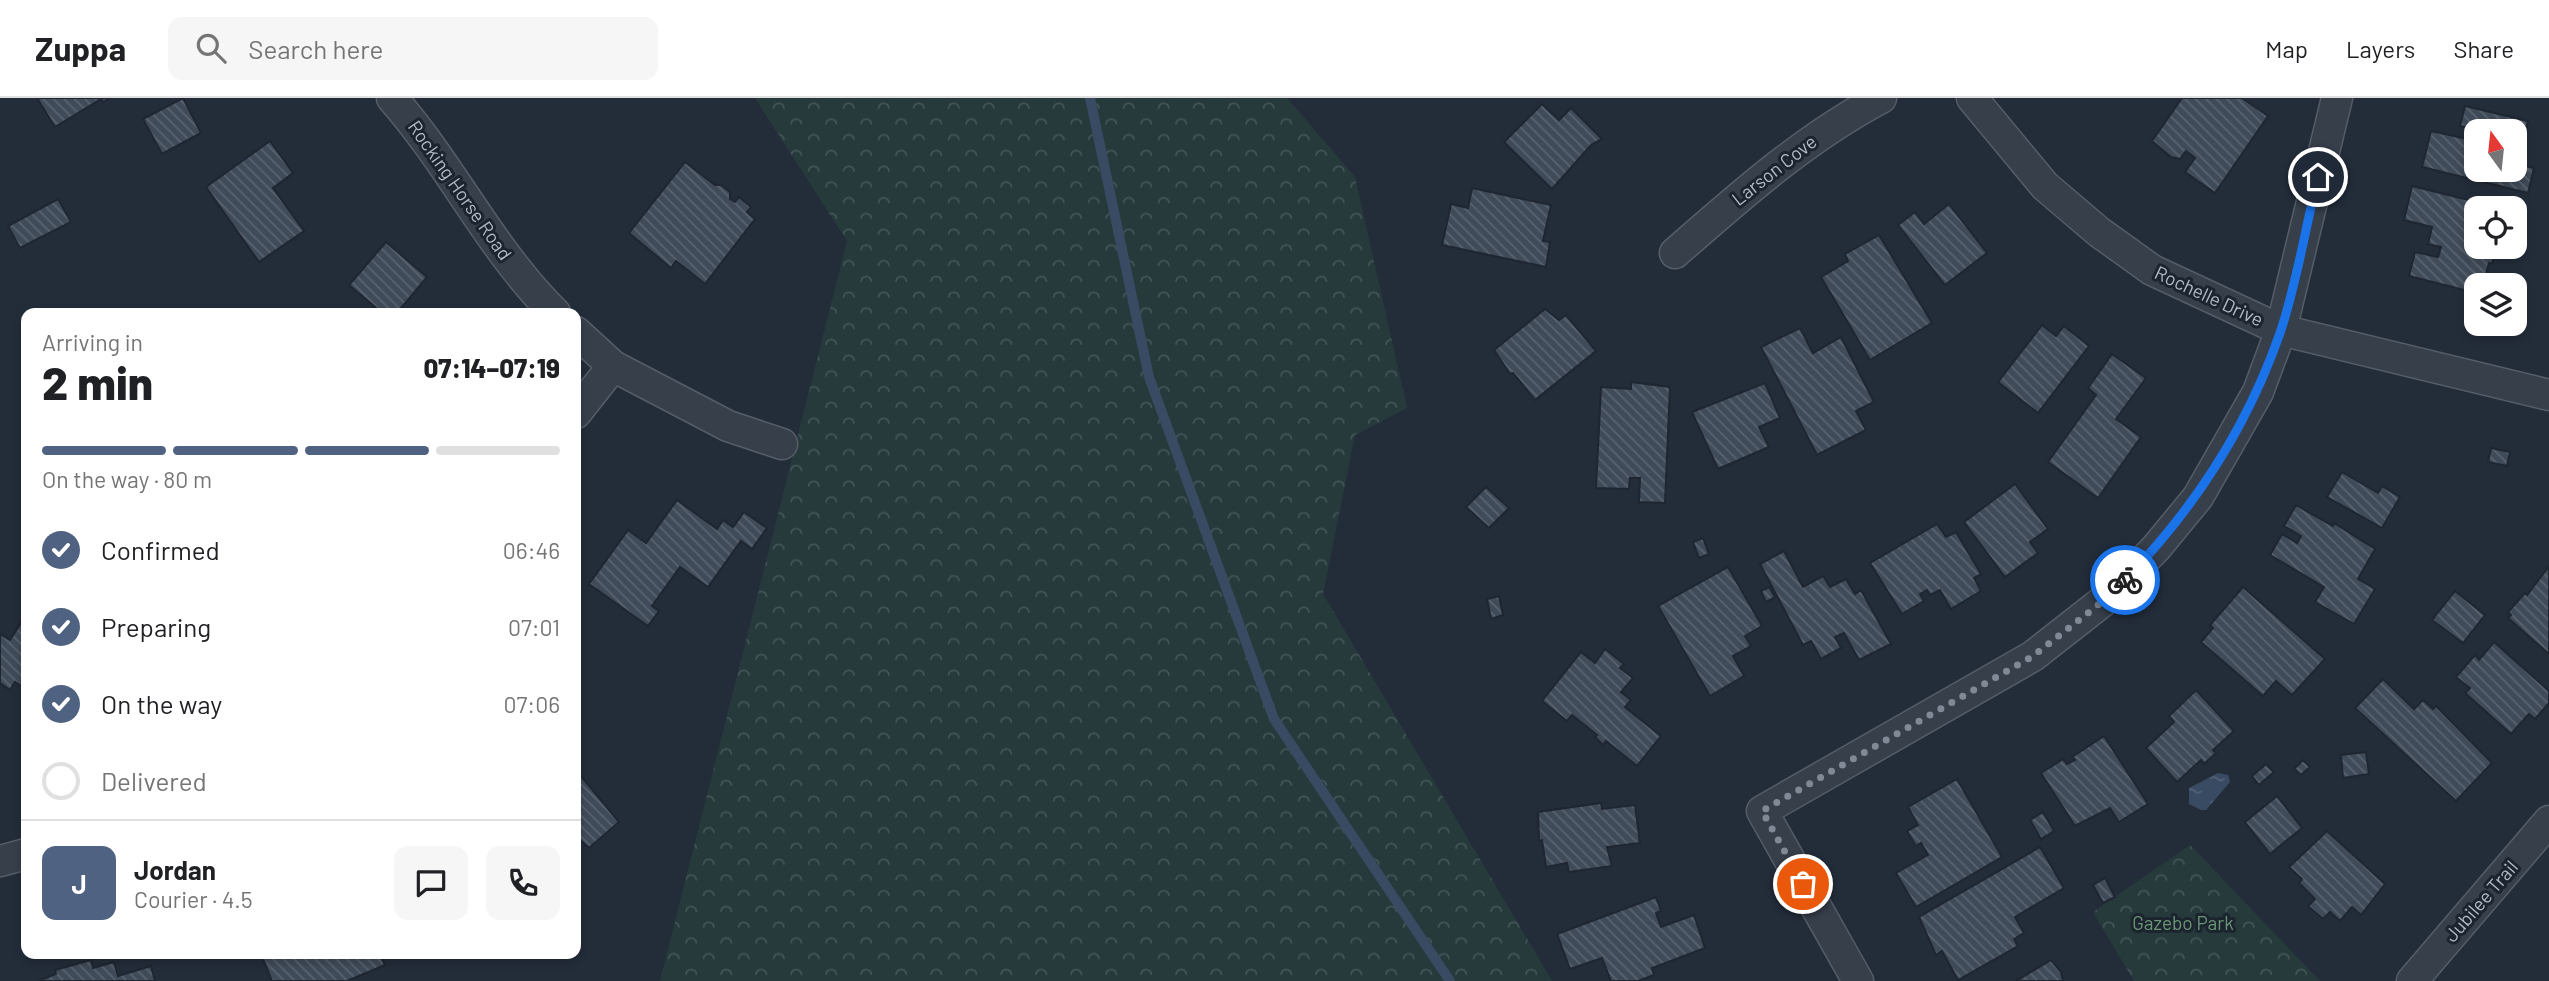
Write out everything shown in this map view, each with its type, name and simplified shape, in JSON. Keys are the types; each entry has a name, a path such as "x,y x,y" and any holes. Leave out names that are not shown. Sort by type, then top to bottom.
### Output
{"street":[{"name":"Rocking Horse Road","path":"393,98 424,133 495,244 551,308"},
{"name":"Larson Cove","path":"1675,253 1754,184 1802,147 1847,116 1881,98"},
{"name":"Rochelle Drive","path":"1972,98 2045,186 2099,232 2152,270 2281,330 2549,395"},
{"path":"1858,981 1762,811 2033,656 2107,598 2156,548 2198,497 2258,392 2281,330 2337,98"},
{"path":"581,337 613,366 728,426 782,444"},
{"path":"581,407 613,366"},
{"name":"Jubilee Trail","path":"2412,981 2549,821"},
{"path":"0,861 21,855"}],"green space":[{"path":"755,98 1287,98 1355,177 1407,408 1355,435 1323,594 1552,981 660,981 847,241"},
{"name":"Gazebo Park","path":"2190,845 2320,981 2134,981 2093,912"}],"water":[{"path":"2218,773 2228,775 2230,782 2206,810 2189,804 2189,788"}],"building":[{"path":"37,98 110,98 103,102 101,99 55,127"},
{"path":"183,98 201,133 162,154 143,119"},
{"path":"2182,98 2242,98 2268,116 2215,193 2185,172 2195,158 2186,151 2180,159 2171,157 2152,141"},
{"path":"1542,104 1559,120 1571,108 1602,139 1591,145 1552,189 1504,142"},
{"path":"2465,106 2520,119 2464,119 2464,127 2460,126"},
{"path":"2431,131 2464,138 2464,177 2422,167"},
{"path":"270,141 293,173 273,188 304,231 259,262 206,187"},
{"path":"685,162 715,185 721,185 730,192 730,199 735,202 739,197 751,207 747,212 755,219 705,284 676,261 671,268 629,233"},
{"path":"2527,166 2534,168 2528,193 2483,182 2527,182"},
{"path":"2412,186 2464,199 2464,259 2493,259 2492,264 2489,263 2486,273 2464,273 2464,290 2409,276 2415,252 2438,257 2441,247 2428,244 2432,227 2404,220"},
{"path":"1472,188 1551,205 1543,241 1550,242 1546,267 1442,245 1451,204 1468,208"},
{"path":"58,199 71,222 20,248 8,226"},
{"path":"1949,204 1987,253 1945,285 1898,225 1915,212 1924,224"},
{"path":"1879,235 1932,323 1870,360 1821,277 1848,261 1845,254"},
{"path":"386,242 427,277 401,308 376,308 349,285"},
{"path":"1545,309 1559,320 1566,315 1596,351 1535,400 1513,373 1510,374 1494,350"},
{"path":"2042,325 2056,336 2064,326 2089,346 2038,413 1998,382"},
{"path":"1800,328 1813,353 1841,337 1874,402 1856,411 1866,430 1817,455 1761,347"},
{"path":"2112,354 2146,378 2116,419 2141,437 2098,498 2048,462 2096,395 2088,388"},
{"path":"1631,382 1670,387 1665,503 1639,502 1640,478 1630,478 1629,489 1596,488 1601,387 1631,389"},
{"path":"1765,383 1780,418 1759,427 1769,447 1718,469 1692,412"},
{"path":"2491,448 2510,452 2507,466 2488,462"},
{"path":"2342,472 2378,493 2382,486 2400,497 2382,528 2327,497"},
{"path":"2015,484 2048,529 2030,542 2038,553 2005,577 1964,522"},
{"path":"1486,487 1509,508 1489,528 1466,507"},
{"path":"677,500 717,529 723,520 733,527 744,512 767,528 752,549 741,541 708,587 680,567 652,606 659,611 648,626 589,584 628,530 646,543"},
{"path":"2296,505 2333,526 2334,523 2375,549 2358,579 2375,589 2354,624 2315,602 2324,587 2270,555 2282,534 2297,543 2301,536 2284,526"},
{"path":"1937,524 1946,537 1956,532 1981,574 1974,578 1981,591 1951,609 1940,590 1930,595 1927,590 1920,594 1924,601 1902,614 1870,563"},
{"path":"1703,538 1709,554 1699,558 1693,542"},
{"path":"1784,551 1803,587 1823,576 1830,587 1846,579 1855,594 1861,590 1891,644 1859,660 1844,633 1835,637 1841,648 1821,659 1811,641 1803,645 1760,564"},
{"path":"2549,566 2549,654 2508,618 2511,615 2508,612 2525,593 2527,595"},
{"path":"1728,567 1762,626 1745,636 1751,646 1733,656 1744,676 1710,696 1658,606"},
{"path":"1769,587 1775,597 1766,602 1761,591"},
{"path":"2243,587 2325,659 2292,695 2276,681 2263,696 2201,642 2213,628 2210,625"},
{"path":"2455,591 2485,615 2463,643 2432,620"},
{"path":"1499,596 1503,615 1491,619 1487,599"},
{"path":"21,623 21,686 15,682 10,690 0,683 0,634 10,640"},
{"path":"2494,642 2549,691 2549,703 2535,719 2529,714 2511,734 2465,693 2470,688 2456,677 2475,655 2479,660"},
{"path":"1605,649 1624,664 1620,668 1633,678 1621,692 1631,700 1625,707 1661,736 1637,766 1606,741 1603,745 1595,737 1597,735 1572,715 1567,721 1542,701 1581,652 1595,663"},
{"path":"2383,679 2414,709 2423,700 2433,709 2436,706 2492,763 2456,801 2355,708"},
{"path":"2196,690 2234,731 2213,750 2216,753 2204,764 2201,760 2177,782 2146,748 2174,722 2169,716"},
{"path":"2104,736 2148,804 2119,822 2110,808 2075,826 2041,773 2063,759 2067,764 2075,760 2072,757"},
{"path":"2366,752 2369,774 2343,778 2341,755"},
{"path":"2303,760 2310,767 2301,775 2294,769"},
{"path":"2266,764 2274,772 2259,785 2252,776"},
{"path":"581,776 619,822 589,848 581,841"},
{"path":"1957,779 2002,857 1916,907 1896,873 1928,855 1921,843 1916,846 1907,831 1918,825 1908,807"},
{"path":"2277,796 2302,828 2270,854 2245,822"},
{"path":"1601,803 1602,809 1635,805 1640,843 1607,847 1612,866 1569,872 1567,863 1546,867 1542,840 1539,841 1538,812"},
{"path":"2043,812 2054,831 2041,839 2030,820"},
{"path":"2327,831 2385,884 2361,915 2352,907 2340,921 2330,912 2323,919 2308,906 2315,899 2299,883 2302,879 2289,867"},
{"path":"2040,847 2064,888 2015,917 2024,933 2014,939 2018,946 1958,980 1942,951 1936,955 1919,917"},
{"path":"2105,878 2115,897 2103,903 2093,885"},
{"path":"1656,897 1661,911 1656,913 1661,927 1694,915 1705,948 1652,968 1654,975 1638,981 1611,981 1602,958 1570,969 1557,934"},
{"path":"263,959 382,959 385,965 347,981 272,981"},
{"path":"91,960 93,968 114,962 118,976 151,966 155,981 38,981 56,974 55,970"},
{"path":"2051,960 2061,972 2063,981 2016,981"}],"waterway":[{"path":"1090,98 1149,377 1274,719 1450,981"}],"way so far":[{"path":"1803,884 1762,811 2033,656 2107,598 2125,580"}],"route":[{"path":"2125,580 2156,548 2198,497 2258,392 2281,330 2318,177"}]}
